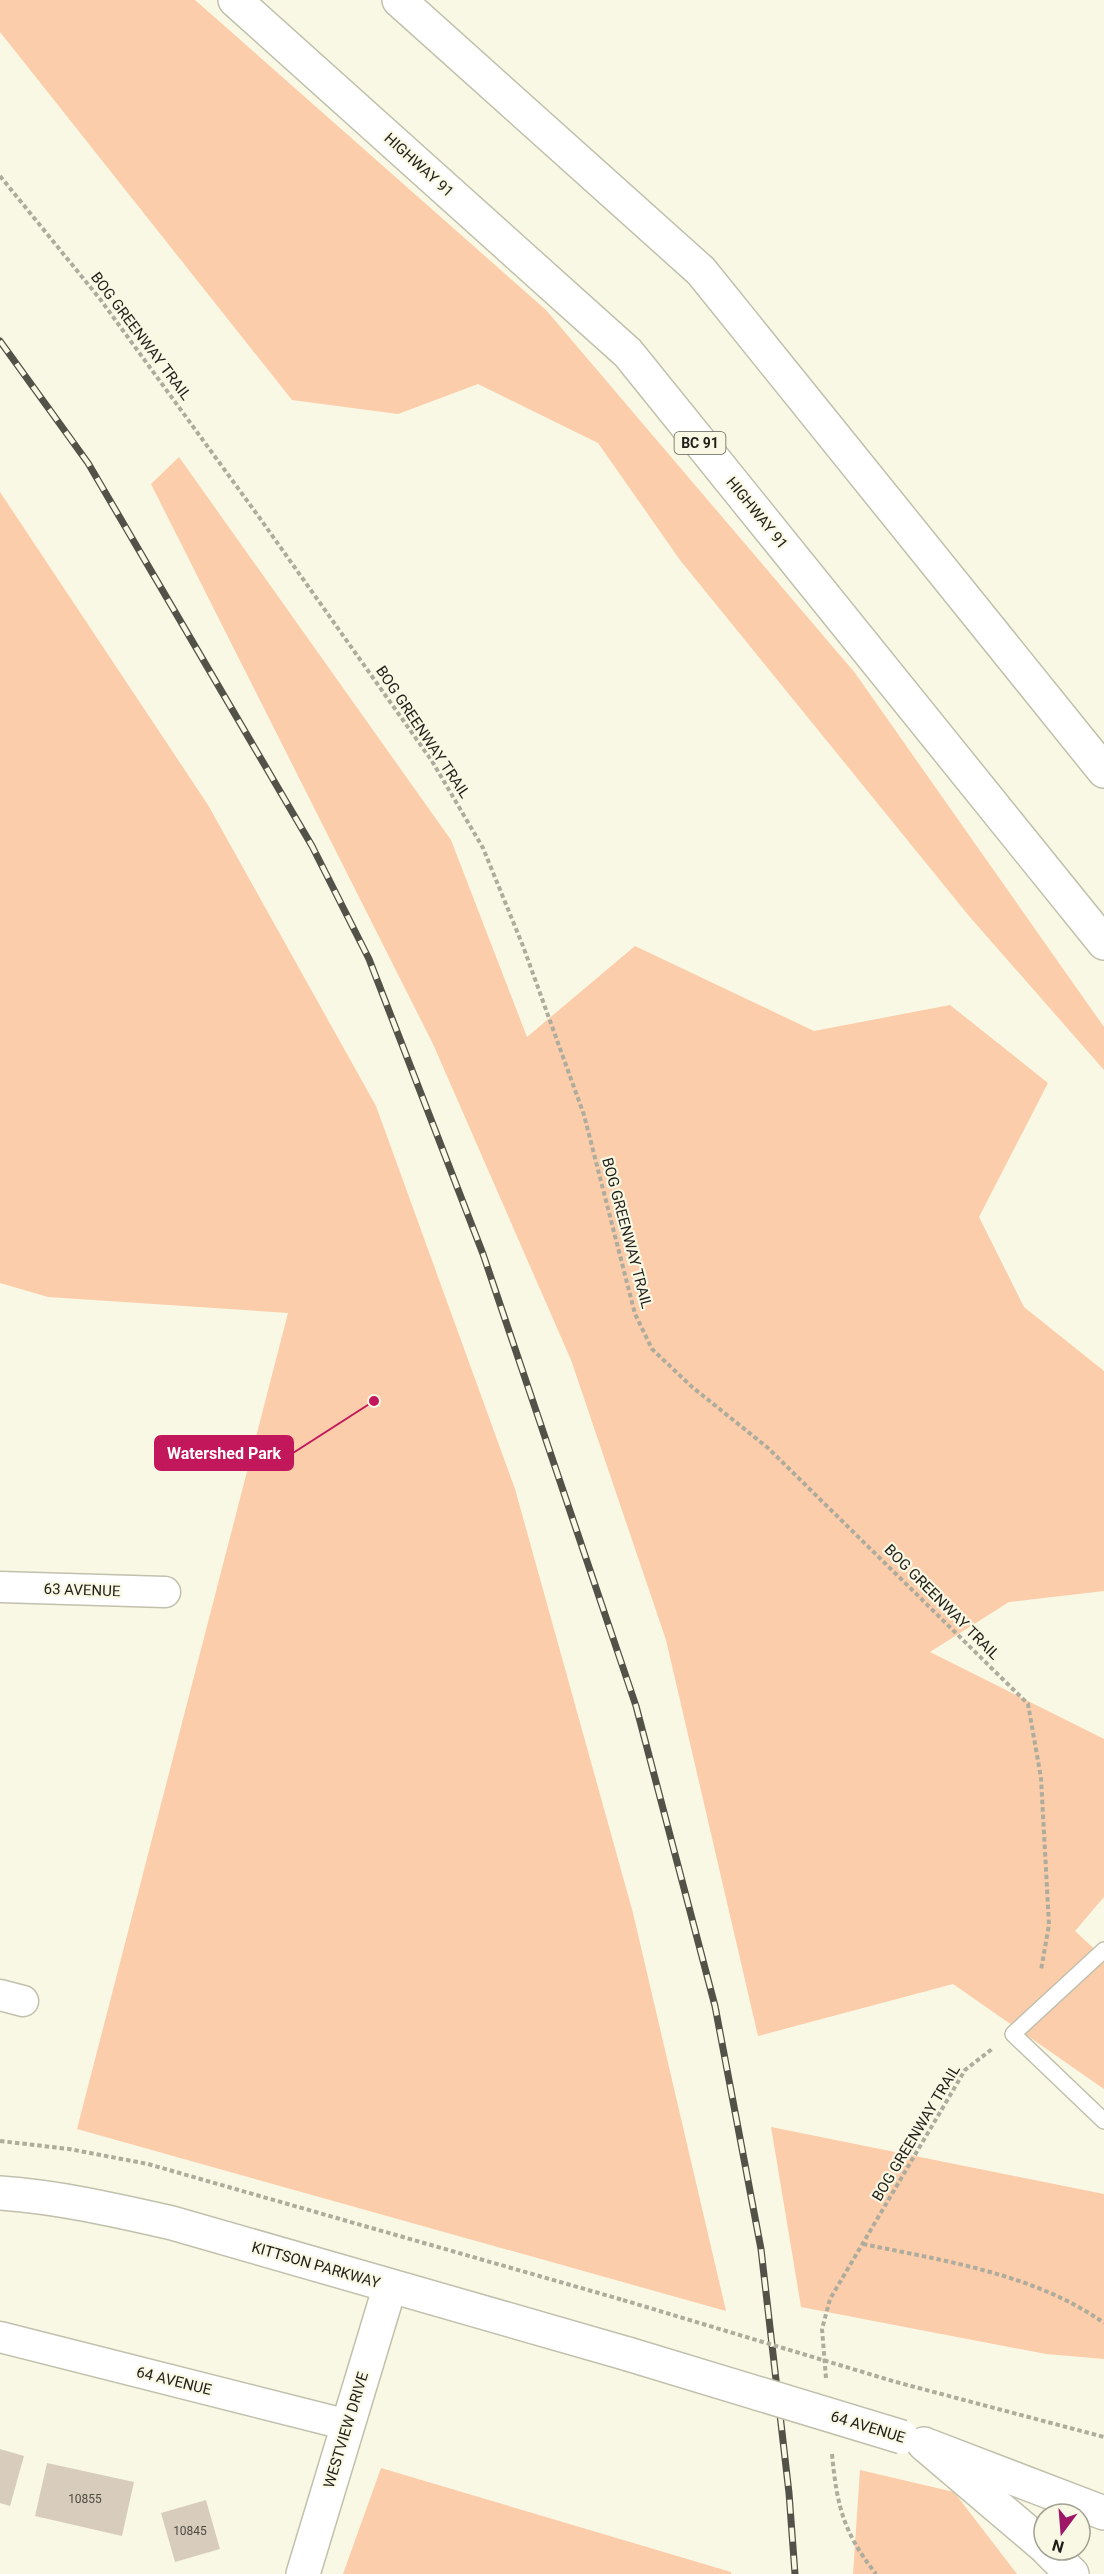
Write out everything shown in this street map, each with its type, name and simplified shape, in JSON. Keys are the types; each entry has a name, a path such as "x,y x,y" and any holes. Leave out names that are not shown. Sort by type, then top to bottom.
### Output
{"main road":[{"name":"HIGHWAY 91","path":"235,0 628,353 1104,943"},
{"path":"399,0 701,271 1104,771"},
{"name":"KITTSON PARKWAY","path":"0,2193 31,2195 172,2223 628,2354"},
{"name":"WESTVIEW DRIVE","path":"303,2574 390,2286"},
{"name":"64 AVENUE","path":"628,2354 913,2440 1104,2512"},
{"path":"913,2440 1032,2536"},
{"path":"1060,2562 1072,2574"}],"street":[{"name":"63 AVENUE","path":"0,1587 165,1592"},
{"name":"64 AVENUE","path":"0,2337 348,2425"}],"lane":[{"path":"1104,1950 1013,2034 1104,2121"}],"path":[{"name":"BOG GREENWAY TRAIL","path":"0,176 100,299 259,517 432,761 483,848 523,946 584,1115 635,1314 652,1349 691,1386 768,1448 1028,1704 1041,1778 1049,1925 1039,1982"},
{"name":"BOG GREENWAY TRAIL","path":"1013,2034 965,2070 863,2244 941,2260 1036,2287 1079,2305 1104,2323"},
{"path":"0,2141 69,2149 148,2164 623,2300 896,2382 1104,2437"}],"shaded area":[{"path":"0,0 195,0 546,310 855,673 1104,1027 1104,1070 969,916 680,560 598,443 478,384 398,414 292,400 0,32"},
{"path":"179,457 451,840 527,1037 635,946 814,1031 950,1005 1048,1083 979,1217 1024,1307 1104,1371 1104,1591 1009,1602 930,1652 1104,1739 1104,1897 1075,1931 1104,1958 1104,2089 953,1984 758,2036 666,1640 571,1360 433,1044 151,484"},
{"path":"0,492 208,805 376,1106 515,1489 633,1913 726,2311 77,2129 288,1313 48,1297 0,1283"},
{"path":"771,2127 1104,2194 1104,2359 1046,2354 801,2307"},
{"path":"381,2468 731,2572 731,2574 343,2574"},
{"path":"860,2470 954,2492 1017,2574 853,2574"}],"building":[{"path":"0,2449 24,2456 10,2506 0,2503"},
{"path":"47,2463 134,2482 122,2536 35,2516"},
{"path":"206,2500 220,2549 175,2562 161,2513"}],"railway":[{"path":"0,341 88,463 312,846 369,959 483,1254 636,1706 715,2006 761,2249 789,2493 795,2574"}],"place":[{"name":"Watershed Park","path":"374,1401"}]}
